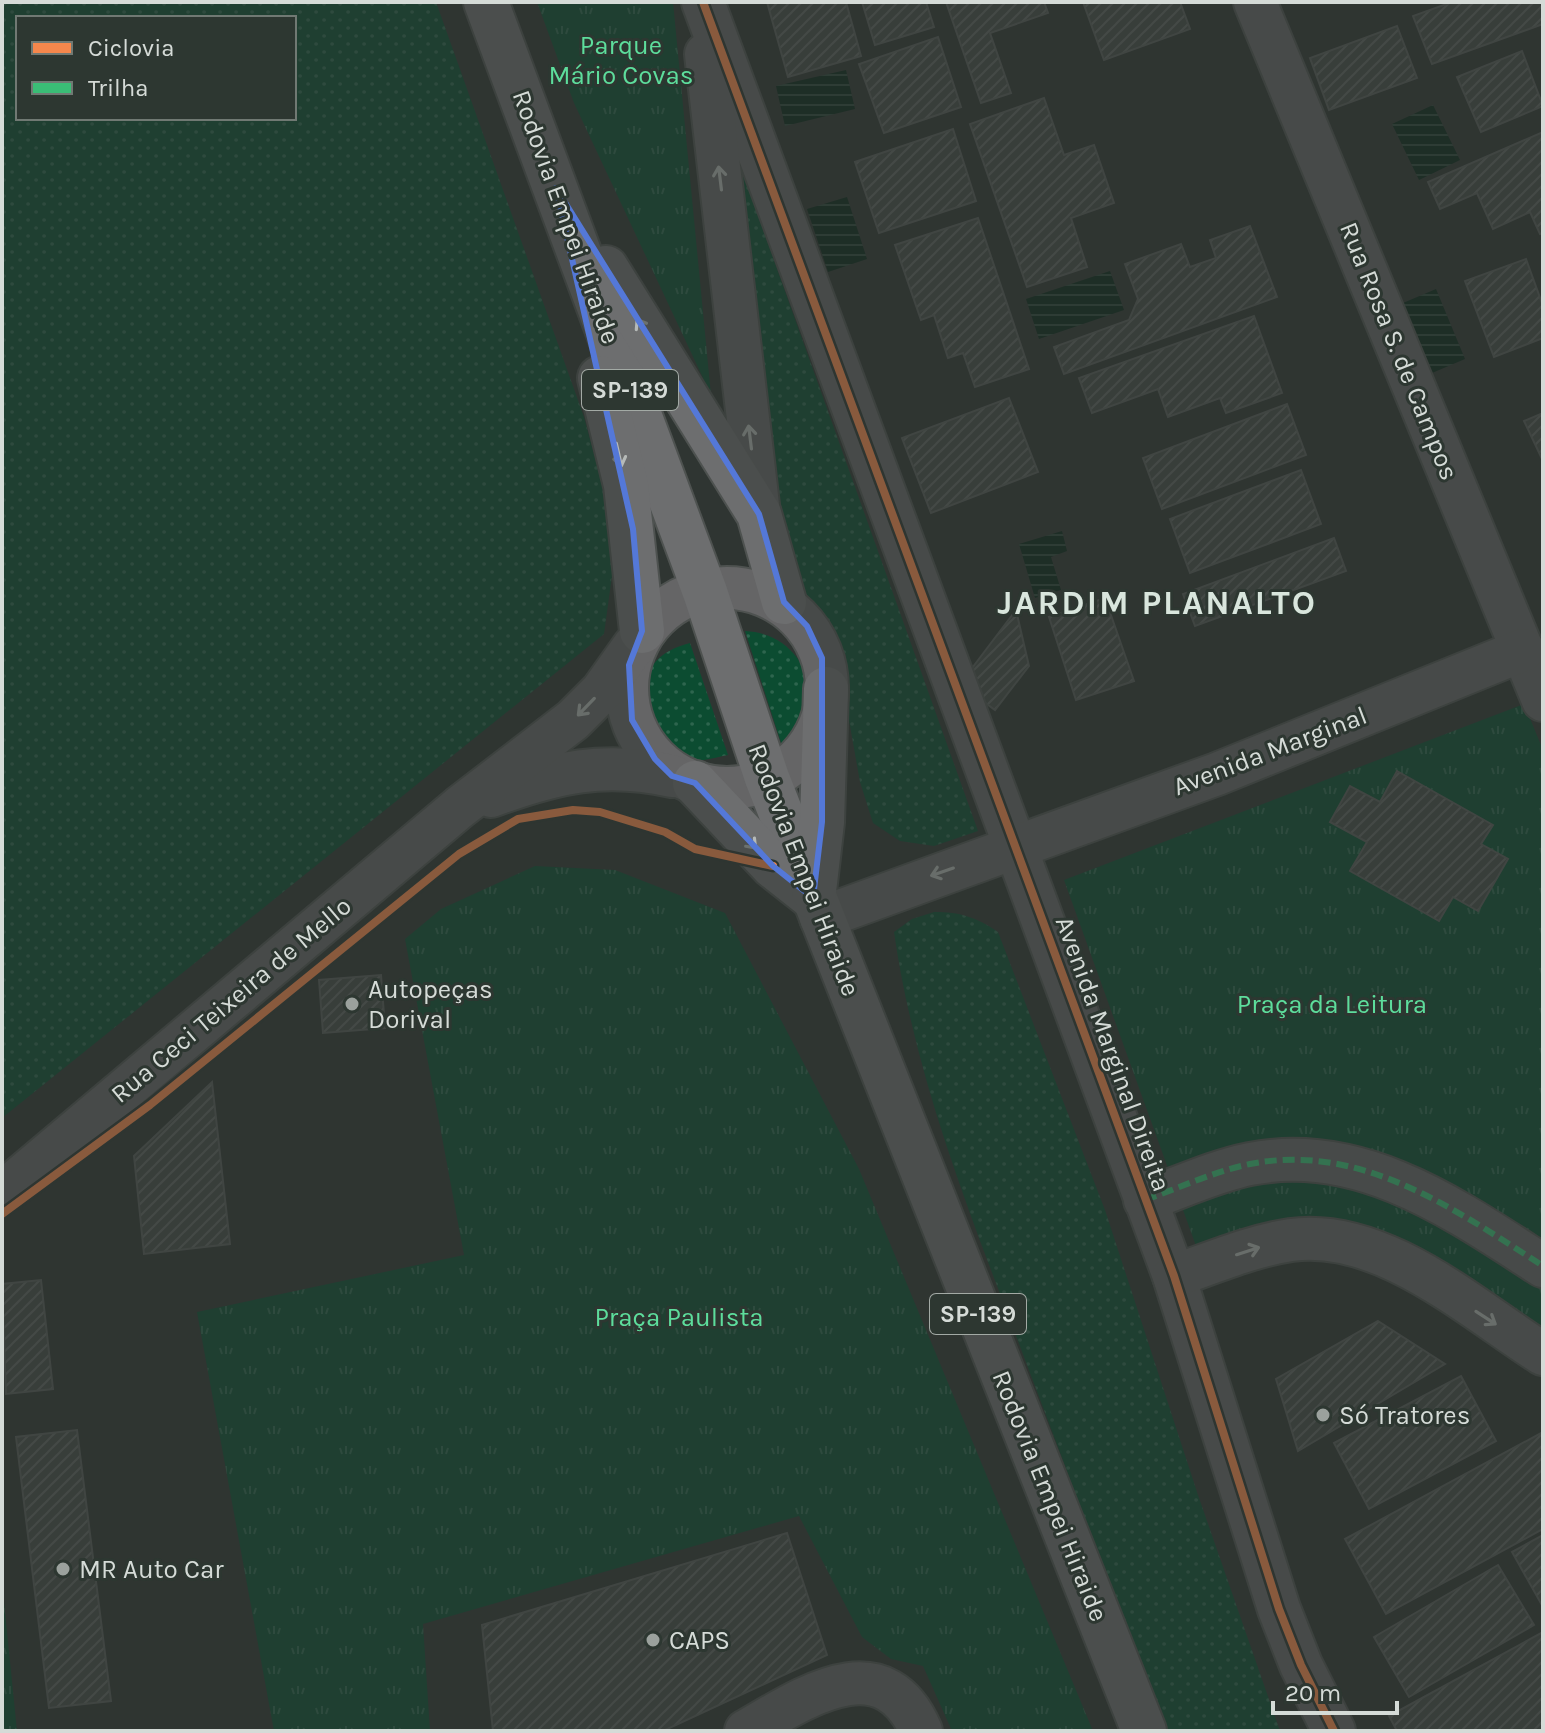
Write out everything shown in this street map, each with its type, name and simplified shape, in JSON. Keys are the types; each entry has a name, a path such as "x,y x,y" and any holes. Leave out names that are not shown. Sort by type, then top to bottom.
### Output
{"main road":[{"name":"Rodovia Empei Hiraide","path":"486,2 705,592 767,778 1144,1731"},
{"path":"556,188 759,514 784,602"},
{"path":"556,188 626,485 638,638"},
{"path":"817,908 826,689"},
{"path":"683,779 817,908"}],"street":[{"path":"701,2 759,514"},
{"name":"Avenida Marginal Direita","path":"701,2 1174,1276 1258,1548 1301,1665 1334,1731"},
{"name":"Rua Rosa S. de Campos","path":"1255,2 1543,700"},
{"path":"705,592 751,591 784,602 798,613 822,658 826,689 824,718 817,737 806,752 767,778"},
{"name":"Rua Ceci Teixeira de Mello","path":"2,1193 460,807 573,720 602,691 638,638 663,610 705,592"},
{"path":"638,638 627,687 632,720 645,746 683,779"},
{"name":"Avenida Marginal","path":"817,908 1217,774 1523,650"},
{"name":"Rua Ceci Teixeira de Mello","path":"460,807 532,781 571,772 627,768 722,787 767,778"},
{"path":"1145,1200 1249,1164 1290,1161 1344,1165 1392,1179 1447,1204 1543,1266"},
{"path":"1174,1276 1258,1247 1294,1240 1329,1240 1372,1248 1405,1265 1543,1354"},
{"path":"746,1731 829,1686 854,1681 882,1689 902,1702 921,1731"}],"highlighted area":[{"path":"556,188 759,514 784,602 807,626 822,658 822,822 813,898 773,866 695,783 672,776 655,759 632,720 629,665 642,631 633,529"}],"green space":[{"path":"2,2 436,2 584,417 617,539 604,634 2,1118"},
{"name":"Parque Mário Covas","path":"537,2 673,2 711,395 574,103"},
{"path":"736,154 978,831 934,846 900,841 873,823 860,782 847,709 846,656 826,616 802,591 778,512"},
{"path":"745,631 767,635 785,645 807,677 810,696 807,715 798,733 783,749"},
{"path":"690,643 728,755 701,760 684,759 660,744 646,720 643,691 646,677 665,653"},
{"name":"Praça da Leitura","path":"1524,704 1543,750 1543,1342 1417,1253 1200,1257 1064,880"},
{"name":"Praça Paulista","path":"535,866 615,870 725,913 859,1169 1093,1731 952,1731 923,1666 891,1659 862,1637 799,1516 423,1624 430,1731 274,1731 197,1312 464,1255 405,939 441,909"},
{"path":"934,912 968,916 998,932 1105,1210 1198,1495 1280,1731 1165,1731 978,1235 928,1085 914,1035 894,932 912,919"},
{"path":"2,1582 17,1731 2,1731"}],"shaded area":[{"path":"846,70 855,109 785,126 776,86"},
{"path":"1433,105 1460,160 1419,180 1392,124"},
{"path":"847,197 867,259 828,272 807,209"},
{"path":"1110,271 1124,310 1039,339 1026,299"},
{"path":"1436,289 1465,359 1432,373 1403,303"},
{"path":"1062,531 1067,551 1051,557 1061,590 1035,598 1019,544"}],"building":[{"path":"767,2 846,2 861,56 788,77"},
{"path":"862,2 926,2 934,27 875,45"},
{"path":"946,2 1044,2 1048,13 990,33 1011,93 981,103"},
{"path":"1083,2 1180,2 1190,29 1104,60"},
{"path":"1452,2 1543,2 1543,24 1432,64 1413,16"},
{"path":"1397,26 1417,78 1329,110 1310,58"},
{"path":"938,37 961,107 884,133 859,64"},
{"path":"1522,51 1543,106 1481,132 1457,77"},
{"path":"1044,98 1064,155 1094,145 1114,203 1071,218 1087,267 1027,287 970,124"},
{"path":"953,129 976,201 879,233 855,162"},
{"path":"1543,132 1543,233 1540,234 1530,212 1493,229 1477,193 1440,209 1428,182"},
{"path":"978,218 1029,369 975,387 963,353 948,358 934,315 921,320 895,245"},
{"path":"1250,226 1277,297 1064,374 1054,347 1129,320 1138,299 1125,264 1181,244 1190,267 1216,258 1210,240"},
{"path":"1526,259 1543,306 1543,338 1494,357 1465,281"},
{"path":"1254,316 1282,393 1226,413 1220,398 1168,417 1158,389 1092,413 1079,378"},
{"path":"1009,398 1038,472 931,513 902,438"},
{"path":"1287,404 1306,455 1162,509 1143,458"},
{"path":"1543,413 1543,461 1524,421"},
{"path":"1301,470 1321,524 1190,573 1170,519"},
{"path":"1334,538 1346,571 1195,626 1183,594"},
{"path":"1105,598 1134,681 1076,700 1049,617"},
{"path":"1016,610 1029,666 995,710 960,684"},
{"path":"1397,771 1493,825 1481,844 1508,859 1478,911 1453,897 1439,921 1350,871 1367,842 1330,822 1350,786 1380,802"},
{"name":"Autopeças Dorival","path":"381,975 385,1028 323,1033 319,980"},
{"path":"212,1082 230,1244 144,1254 134,1156"},
{"path":"41,1280 53,1389 6,1394 2,1284"},
{"name":"Só Tratores","path":"1378,1321 1445,1364 1298,1451 1276,1379"},
{"path":"1461,1376 1496,1441 1369,1509 1334,1443"},
{"name":"MR Auto Car","path":"77,1430 111,1701 49,1708 16,1437"},
{"path":"1543,1432 1543,1529 1386,1614 1345,1539"},
{"name":"CAPS","path":"787,1533 827,1655 663,1731 493,1731 482,1625"},
{"path":"1543,1535 1543,1607 1512,1552"},
{"path":"1498,1565 1534,1625 1409,1697 1374,1637"},
{"path":"1543,1632 1543,1731 1397,1731 1389,1716"}],"marked path":[{"path":"1145,1200 1210,1175 1250,1164 1291,1160 1330,1163 1369,1172 1406,1186 1476,1223 1543,1266"}],"cycle path":[{"path":"703,2 1174,1276 1279,1609 1301,1665 1334,1731"},
{"path":"2,1214 150,1105 459,854 518,819 573,810 600,812 665,832 695,849 773,866"}],"place":[{"name":"Autopeças Dorival","path":"352,1004"},
{"name":"Só Tratores","path":"1323,1415"},
{"name":"MR Auto Car","path":"63,1569"},
{"name":"CAPS","path":"653,1640"}],"district":[{"name":"JARDIM PLANALTO","path":"1157,603"}]}
